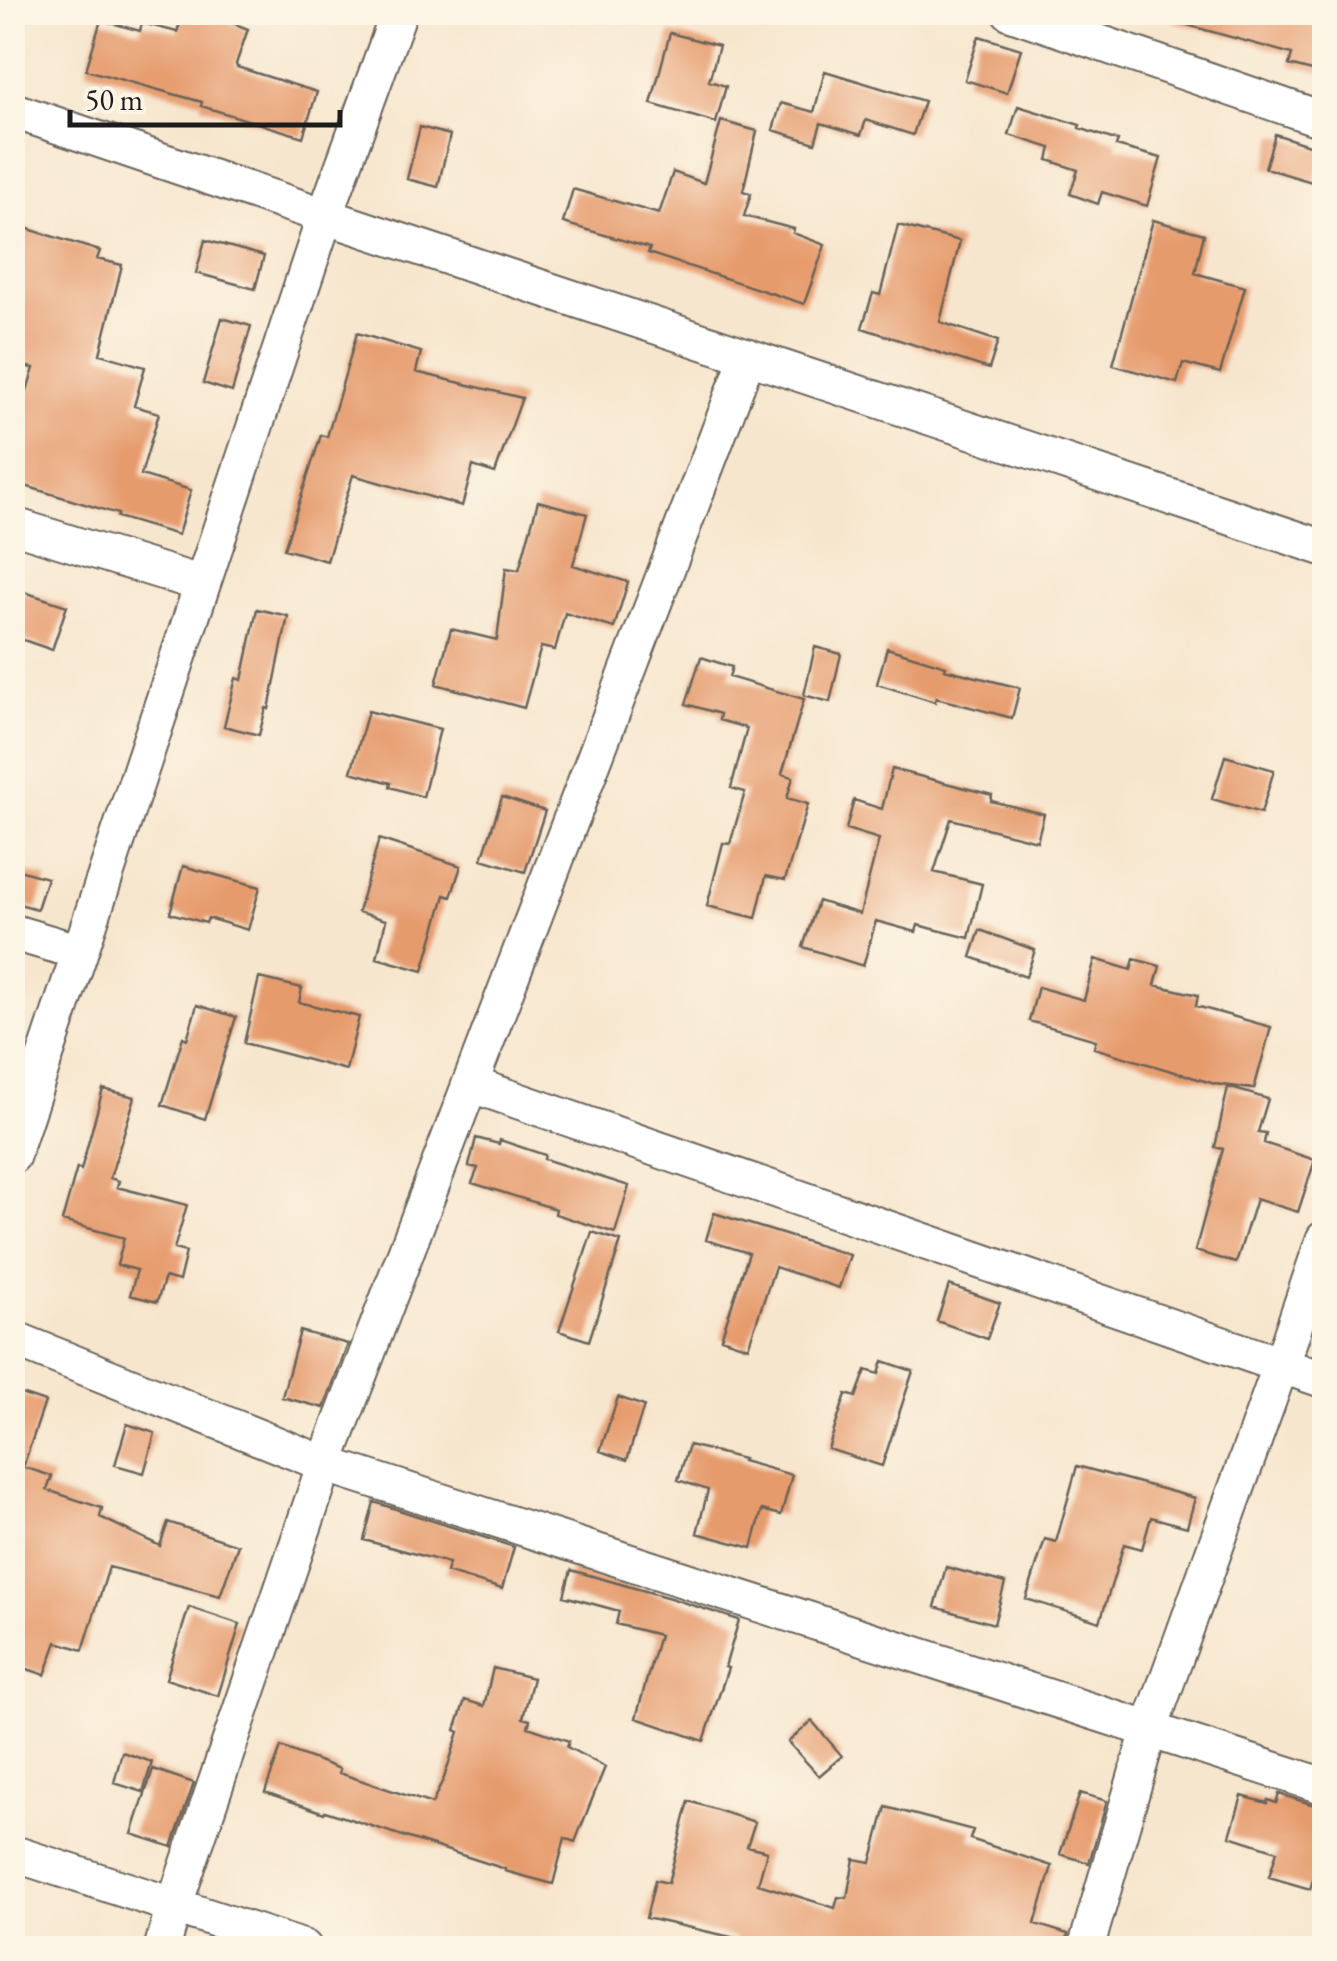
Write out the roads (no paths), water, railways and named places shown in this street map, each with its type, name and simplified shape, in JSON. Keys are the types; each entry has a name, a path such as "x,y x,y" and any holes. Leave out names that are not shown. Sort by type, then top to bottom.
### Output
{"street":[{"path":"12,1156 325,216 399,12"},
{"path":"1010,12 1324,120"},
{"path":"12,110 1324,548"},
{"path":"162,1948 326,1464 748,356"},
{"path":"12,525 202,584"},
{"path":"12,932 79,952"},
{"path":"470,1084 1324,1380"},
{"path":"1086,1948 1150,1728 1324,1238"},
{"path":"12,1338 326,1464 1324,1786"},
{"path":"12,1854 304,1948"}]}
